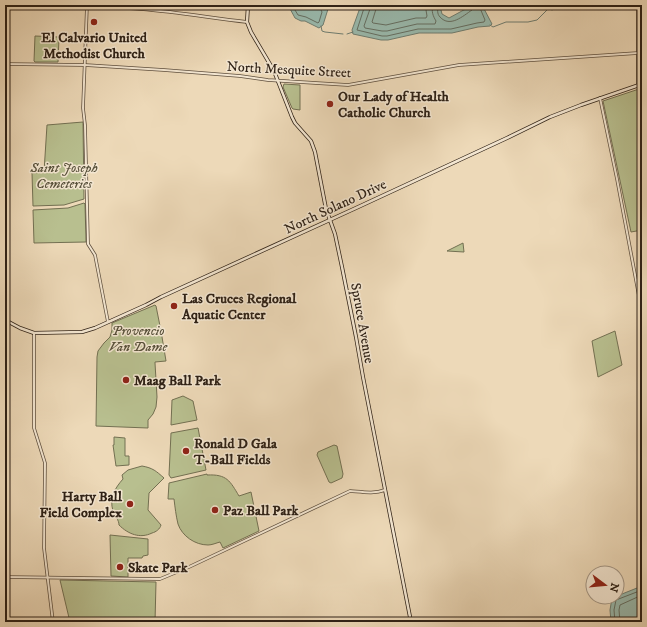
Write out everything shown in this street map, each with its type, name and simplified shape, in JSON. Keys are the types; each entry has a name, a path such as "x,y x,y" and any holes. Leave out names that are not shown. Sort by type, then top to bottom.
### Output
{"main road":[{"path":"247,22 248,5"},
{"name":"Spruce Avenue","path":"247,22 257,43 274,71 295,123 311,141 315,152 326,209 335,234 347,288 411,622"},
{"name":"North Solano Drive","path":"34,333 82,332 94,328 550,117 642,84"},
{"path":"5,320 34,333"}],"street":[{"path":"34,5 141,9 247,22"},
{"path":"638,5 638,86"},
{"path":"87,6 83,108 85,125 88,244 95,255 108,322"},
{"name":"North Mesquite Street","path":"5,64 85,65 240,76 278,81 348,85 459,66 638,53"},
{"path":"600,98 642,312"},
{"path":"34,333 34,428 45,463 44,548 53,622"},
{"path":"5,577 160,579 189,567 350,491 370,493 385,490"}],"green space":[{"path":"35,36 59,38 58,62 34,61"},
{"path":"284,84 300,85 300,110 292,108 283,87"},
{"path":"642,88 642,230 631,232 603,101"},
{"name":"Saint Joseph Cemeteries","path":"83,122 84,199 64,205 33,206 32,173 44,172 47,125"},
{"name":"Saint Joseph Cemeteries","path":"84,203 86,242 34,243 33,210 68,208"},
{"path":"463,243 464,252 447,251"},
{"name":"Maag Ball Park","path":"155,305 166,361 155,362 157,397 156,407 148,420 148,428 96,426 98,351 110,337 112,323"},
{"path":"615,331 622,365 598,377 592,341"},
{"path":"183,396 193,401 197,420 171,425 172,400"},
{"name":"Ronald D Gala T-Ball Fields","path":"198,428 206,470 171,478 169,475 171,433"},
{"path":"114,437 125,438 125,456 129,456 129,465 116,466 113,445"},
{"path":"334,445 337,446 343,474 342,478 331,483 329,482 317,455 318,452"},
{"name":"Harty Ball Field Complex","path":"142,466 154,470 164,478 149,493 148,510 161,525 158,530 143,536 134,535 119,525 112,506 112,498 115,490 123,479 122,475 128,470"},
{"name":"Paz Ball Park","path":"207,474 224,477 230,482 239,496 251,492 259,531 223,548 220,542 210,545 203,545 194,542 186,536 178,524 174,499 168,499 169,483"},
{"path":"110,535 148,539 148,555 143,556 142,558 128,558 128,577 111,576"},
{"path":"60,580 156,582 155,622 70,622"}],"water":[{"path":"288,5 323,5 322,6 328,9 323,25 319,28 295,18"},
{"path":"361,5 443,5 441,10 442,14 449,18 473,5 482,5 492,24 490,26 452,33 419,33 388,40 381,40 353,34 352,30"},
{"path":"642,586 642,622 611,622 611,605 625,605 625,593"}],"waterway":[{"path":"490,25 493,27 506,22 528,22 537,20 552,5"},
{"path":"321,26 322,31 343,34"},
{"path":"347,34 353,32"}],"place":[{"name":"El Calvario United Methodist Church","path":"94,22"},
{"name":"Our Lady of Health Catholic Church","path":"330,104"},
{"name":"Las Cruces Regional Aquatic Center","path":"174,306"},
{"name":"Maag Ball Park","path":"126,380"},
{"name":"Ronald D Gala T-Ball Fields","path":"186,451"},
{"name":"Harty Ball Field Complex","path":"130,504"},
{"name":"Paz Ball Park","path":"215,510"},
{"name":"Skate Park","path":"120,567"}],"park label":[{"name":"Provencio Van Dame","path":"138,338"}]}
